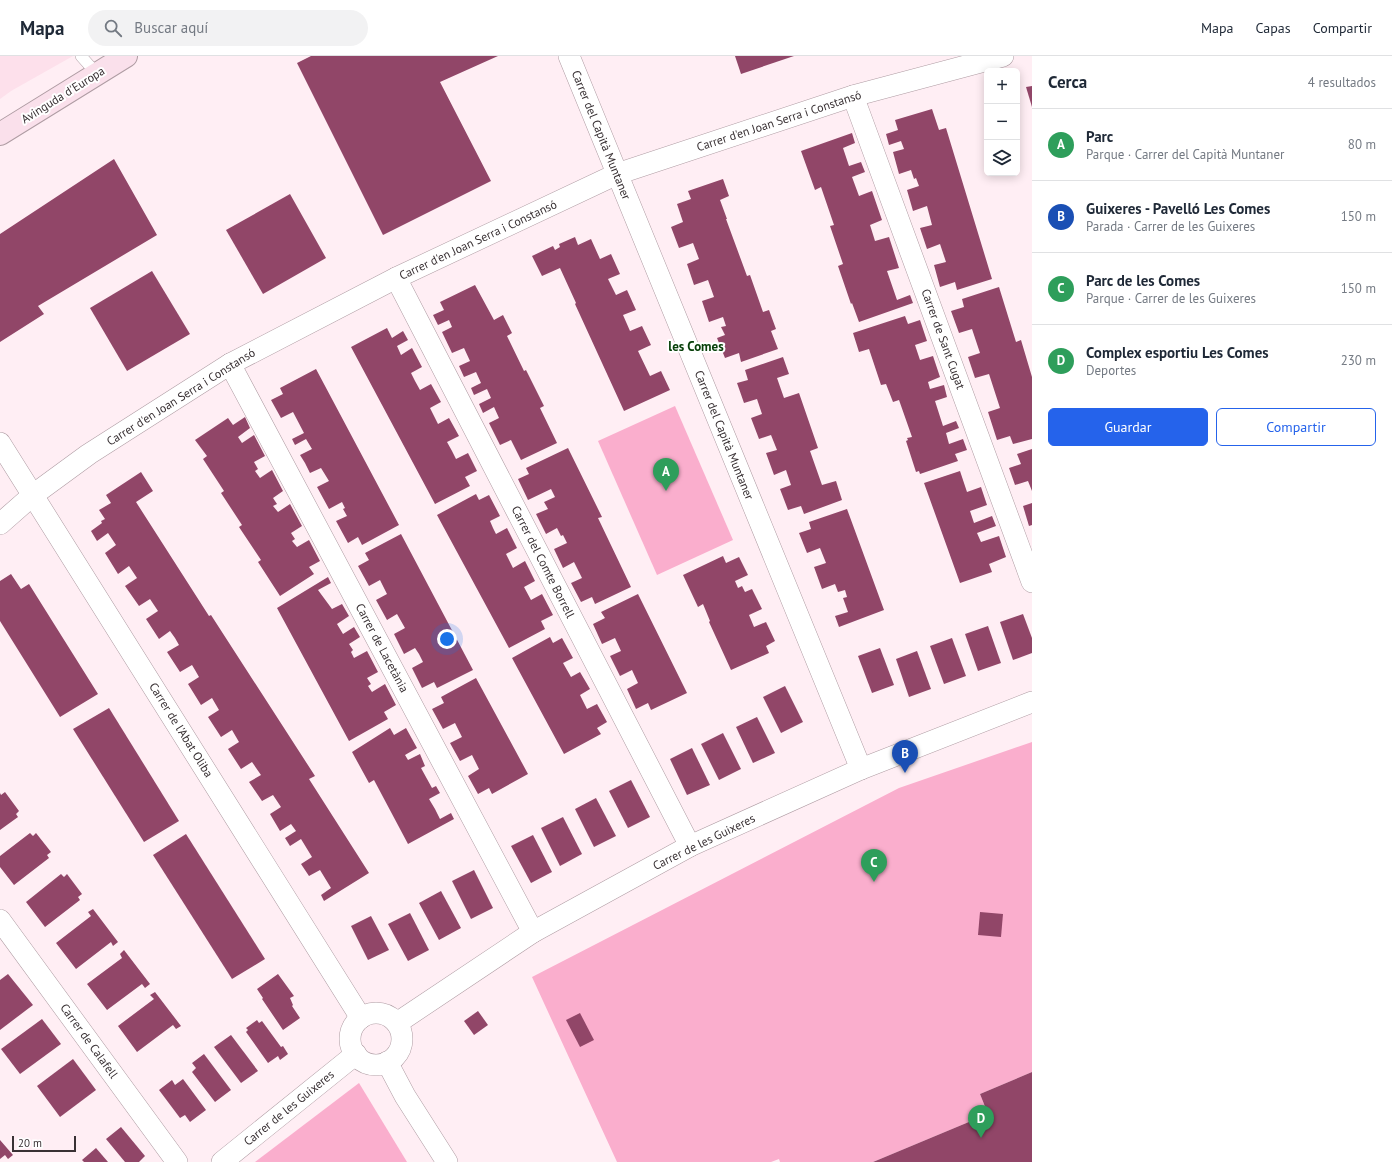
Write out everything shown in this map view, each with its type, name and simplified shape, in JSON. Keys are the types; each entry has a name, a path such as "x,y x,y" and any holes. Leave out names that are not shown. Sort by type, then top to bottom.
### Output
{"street":[{"name":"Avinguda d'Europa","path":"0,134 126,56"},
{"name":"Carrer del Capità Muntaner","path":"569,56 861,769"},
{"name":"Carrer d'en Joan Serra i Constansó","path":"0,524 33,495 89,454 230,364 396,278 617,174 853,96 1003,56"},
{"name":"Carrer de Sant Cugat","path":"853,96 1032,582"},
{"name":"Carrer del Comte Borrell","path":"396,278 690,846"},
{"name":"Carrer de Lacetània","path":"230,364 533,932"},
{"name":"Carrer de l'Abat Oliba","path":"0,443 361,1018"},
{"name":"Carrer de les Guixeres","path":"397,1023 533,932 690,846 861,769 1032,702"},
{"name":"Carrer de Calafell","path":"0,920 177,1162"},
{"path":"382,1013 388,1015 397,1023 401,1031 402,1044 400,1050 394,1057 381,1064 368,1063 356,1054 352,1046 351,1033 354,1025 361,1018 369,1014 382,1013"},
{"name":"Carrer de les Guixeres","path":"222,1162 356,1054"},
{"path":"387,1062 404,1096 447,1162"}],"lane":[{"path":"82,56 97,74"}],"shaded area":[{"path":"0,56 73,56 11,91 0,99"},
{"path":"675,406 733,540 657,575 598,441"},
{"path":"1032,742 1032,1072 980,1094 988,1114 873,1162 780,1162 779,1159 771,1162 617,1162 532,977 899,788"},
{"path":"359,1083 407,1162 255,1162"}],"building":[{"path":"311,56 498,56 440,82 491,181 383,235 297,63"},
{"path":"735,56 794,56 741,74"},
{"path":"1032,86 1032,107 1026,87"},
{"path":"932,109 939,130 946,128 992,279 957,290 955,282 940,287 934,265 946,262 940,244 927,249 920,228 932,225 927,206 913,211 907,190 919,186 916,178 914,179 911,170 899,174 893,152 904,149 901,141 889,145 886,134 898,130 895,120"},
{"path":"852,133 855,143 843,148 849,166 861,162 865,172 852,177 859,196 872,191 882,220 870,225 875,241 889,237 899,268 887,271 897,300 910,295 913,303 859,322 838,266 843,264 830,226 834,225 821,187 815,190 801,151"},
{"path":"114,159 157,235 38,306 44,314 0,342 0,234"},
{"path":"723,179 729,196 720,200 726,219 747,276 750,275 763,312 769,310 776,329 771,331 778,349 741,362 739,353 725,358 717,338 725,335 721,327 726,326 723,317 709,322 702,301 714,297 708,280 694,285 687,264 699,259 693,243 679,248 671,227 683,222 677,204 691,199 688,191"},
{"path":"290,194 326,258 263,294 226,230"},
{"path":"575,237 578,245 591,239 600,259 611,254 620,274 608,279 616,295 627,290 636,310 623,315 630,331 642,326 651,345 638,351 650,376 661,371 670,390 624,411 560,268 542,276 532,256 553,246 555,250 560,247 559,244"},
{"path":"152,271 190,334 127,371 90,308"},
{"path":"475,285 494,320 503,315 512,333 507,336 524,371 526,370 544,406 540,408 557,443 521,460 511,440 500,445 489,423 499,418 494,407 483,413 479,404 491,398 487,389 474,395 471,388 481,383 476,372 464,377 459,366 470,361 464,348 452,353 442,332 452,327 449,320 438,325 433,315 444,310 440,302"},
{"path":"999,287 1016,342 1021,340 1032,377 1032,439 1013,444 1010,436 997,440 988,412 1000,408 989,374 975,378 968,357 980,353 972,329 959,333 951,311 964,307 962,299"},
{"path":"905,316 908,324 920,320 927,341 915,345 920,360 933,356 940,377 928,382 930,389 944,385 947,397 935,401 943,426 956,421 959,428 946,433 949,444 963,439 967,450 955,454 958,461 920,474 919,471 916,472 906,441 908,440 907,438 912,437 899,400 893,402 886,384 881,385 869,349 859,352 853,333"},
{"path":"387,328 392,338 403,331 408,340 397,346 401,355 412,348 422,367 411,373 415,381 420,390 431,384 441,402 430,408 438,424 449,418 459,436 447,442 456,459 468,453 477,471 465,477 470,486 435,504 351,347"},
{"path":"783,357 789,374 777,378 784,398 799,393 818,448 810,451 822,485 836,481 842,500 804,514 801,506 788,510 780,489 791,485 786,470 774,475 766,453 777,450 771,435 759,439 751,418 762,414 757,399 744,403 737,383 748,380 745,370"},
{"path":"316,369 399,525 362,545 358,537 348,543 336,521 347,516 343,509 345,508 342,502 329,509 317,487 329,481 321,468 310,473 300,455 312,449 306,439 295,445 292,439 304,433 293,412 281,418 271,400 283,394 280,388"},
{"path":"245,417 250,428 238,437 242,443 254,435 265,456 254,462 258,469 255,471 260,478 272,470 283,491 273,498 277,504 273,506 278,512 290,504 302,526 291,533 295,539 292,541 297,547 309,540 320,561 309,567 314,574 280,596 258,562 261,560 239,527 242,525 221,493 224,491 203,459 207,456 195,440 228,418 233,425"},
{"path":"568,448 602,517 598,518 631,587 595,604 592,597 581,602 571,583 582,578 574,562 563,568 554,549 567,543 563,535 561,536 557,528 546,534 536,514 548,509 544,502 555,497 551,489 528,500 518,479 529,474 526,468"},
{"path":"1032,449 1032,491 1028,481 1015,485 1009,468 1021,464 1017,454"},
{"path":"960,471 967,492 981,487 987,505 970,511 974,523 992,516 996,526 977,533 981,542 999,536 1006,557 989,564 992,572 960,583 924,483"},
{"path":"141,472 153,491 136,502 209,616 211,615 315,776 309,779 369,873 324,901 321,895 331,888 320,870 309,876 301,864 312,857 301,839 290,846 285,838 296,831 291,824 280,831 270,814 281,807 273,795 262,801 249,782 261,775 252,762 241,769 228,749 239,742 232,730 221,737 208,717 219,710 212,698 201,705 188,684 199,677 192,665 180,672 167,652 179,645 175,638 170,631 159,639 146,619 158,611 150,599 139,606 125,586 137,578 129,566 118,574 105,553 116,545 108,533 97,541 91,531 105,519 99,510 111,503 106,495"},
{"path":"476,494 479,500 489,495 500,516 490,521 496,534 507,528 517,548 506,554 513,568 525,561 535,581 524,587 531,600 542,594 553,615 541,621 545,629 509,648 437,515"},
{"path":"1032,503 1032,525 1029,526 1023,506"},
{"path":"847,509 884,610 839,627 835,616 848,612 843,598 847,597 845,590 838,592 835,584 822,589 814,567 826,563 820,548 807,553 799,533 811,529 809,522"},
{"path":"401,534 473,670 437,688 434,682 422,688 412,668 423,662 419,654 415,648 404,654 394,634 405,628 397,614 387,620 376,600 387,594 380,580 369,586 358,566 369,560 365,553"},
{"path":"723,556 726,563 739,557 748,575 735,581 738,588 742,586 745,592 752,589 762,609 749,615 754,627 766,622 775,641 766,646 769,653 731,670 709,622 710,621 703,604 698,607 683,575"},
{"path":"11,574 21,589 29,584 98,694 60,717 0,621 0,581"},
{"path":"328,577 331,583 318,590 332,609 342,604 349,616 337,624 343,634 354,627 360,637 349,644 353,650 351,652 354,658 367,651 378,672 367,678 371,684 368,686 372,692 385,684 396,705 384,712 388,719 349,741 277,608"},
{"path":"638,594 687,693 651,710 648,703 636,709 627,689 638,683 632,670 620,676 610,656 621,651 615,638 602,644 593,624 605,618 601,612"},
{"path":"1023,614 1032,638 1032,653 1013,660 1000,622"},
{"path":"988,626 1001,663 978,671 965,634"},
{"path":"550,637 553,643 562,638 573,658 563,663 571,677 580,672 590,689 580,695 587,709 597,704 607,722 597,728 601,734 564,754 512,658"},
{"path":"952,638 966,676 944,684 930,646"},
{"path":"880,648 894,685 872,693 858,656"},
{"path":"917,651 931,689 909,697 896,659"},
{"path":"476,678 528,774 492,794 489,788 478,794 468,776 479,769 472,755 460,761 450,743 462,737 455,723 443,729 432,709 444,703 441,697"},
{"path":"785,686 803,722 781,733 763,697"},
{"path":"109,708 179,821 144,842 73,729"},
{"path":"757,717 775,753 753,763 736,727"},
{"path":"390,728 394,735 406,728 417,748 405,755 408,760 420,754 425,766 421,768 432,788 436,786 440,793 429,799 440,819 451,813 454,819 408,844 374,780 369,783 352,752"},
{"path":"723,733 741,769 719,780 701,744"},
{"path":"692,748 710,785 687,795 670,759"},
{"path":"631,780 650,817 628,828 609,791"},
{"path":"5,792 19,811 16,814 18,817 0,830 0,793 1,795"},
{"path":"596,798 616,836 594,847 575,809"},
{"path":"563,817 582,854 560,866 541,828"},
{"path":"30,833 33,836 36,833 51,852 47,855 49,858 14,885 0,867 0,856"},
{"path":"186,834 265,959 232,979 153,855"},
{"path":"533,835 552,872 531,883 511,846"},
{"path":"474,870 493,908 471,919 452,881"},
{"path":"61,874 64,877 67,874 82,894 78,897 80,900 45,927 26,902"},
{"path":"441,891 461,928 439,940 419,903"},
{"path":"93,909 118,942 113,946 111,942 76,969 56,943 91,916 88,912"},
{"path":"980,912 1003,914 1001,937 978,935"},
{"path":"410,913 429,950 408,961 388,924"},
{"path":"371,916 389,950 368,960 351,926"},
{"path":"124,950 150,984 145,988 142,984 107,1010 87,984 122,958 120,954"},
{"path":"8,974 33,1005 0,1030 0,980"},
{"path":"278,974 294,996 290,998 293,1005 292,1006 300,1018 283,1030 257,989"},
{"path":"155,992 181,1026 176,1029 173,1025 137,1052 118,1026 154,999 150,995"},
{"path":"478,1011 488,1025 474,1035 464,1021"},
{"path":"580,1013 594,1040 580,1047 566,1020"},
{"path":"42,1019 61,1044 20,1074 1,1049"},
{"path":"257,1020 259,1023 262,1021 288,1054 280,1060 278,1056 268,1063 246,1032 248,1030 246,1028"},
{"path":"231,1035 258,1071 241,1083 214,1047"},
{"path":"204,1054 231,1090 215,1102 192,1072 196,1068 192,1063"},
{"path":"73,1059 96,1090 60,1117 37,1086"},
{"path":"1032,1072 1032,1162 873,1162 988,1114 980,1094"},
{"path":"183,1079 206,1110 190,1122 185,1115 180,1118 159,1090 172,1080 175,1085"},
{"path":"121,1127 145,1156 139,1162 125,1162 106,1139"},
{"path":"0,1140 13,1155 8,1159 5,1155 0,1159"},
{"path":"96,1148 108,1162 84,1162 82,1160"}],"place":[{"name":"Parc","path":"666,491"},
{"name":"Guixeres - Pavelló Les Comes","path":"905,773"},
{"name":"Parc de les Comes","path":"874,882"},
{"name":"Complex esportiu Les Comes","path":"981,1138"}],"district":[{"name":"les Comes","path":"696,346"}]}
